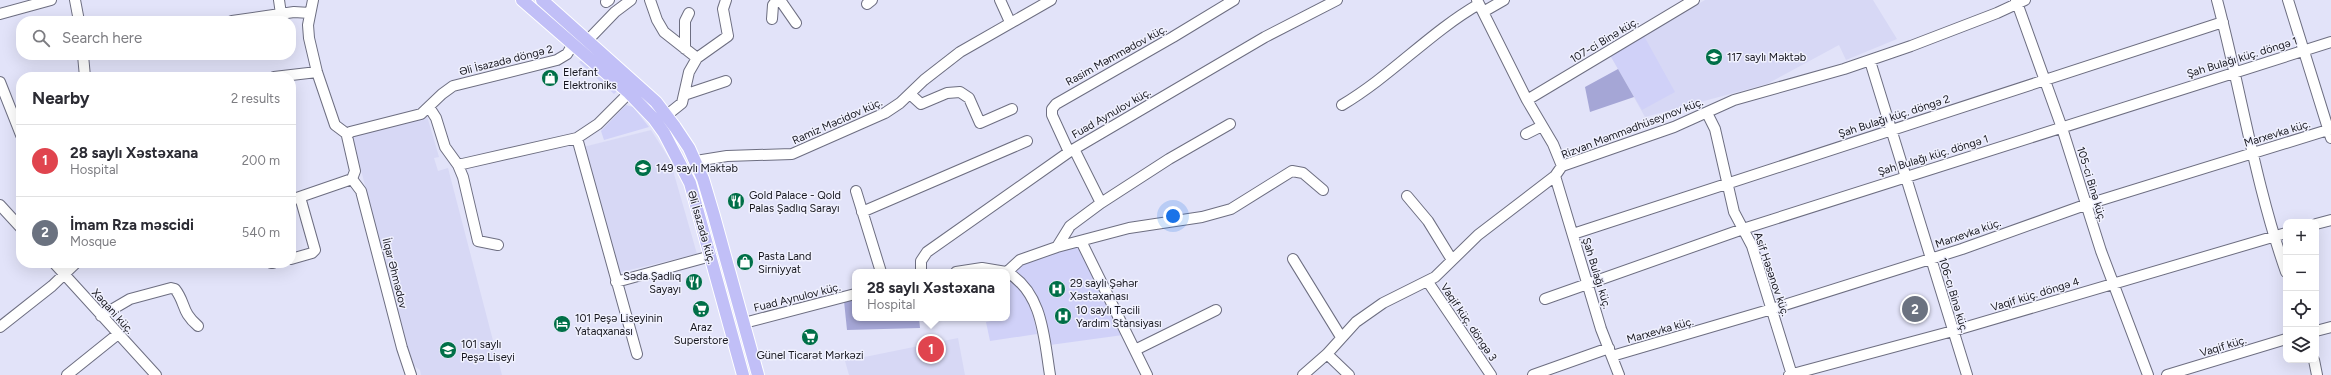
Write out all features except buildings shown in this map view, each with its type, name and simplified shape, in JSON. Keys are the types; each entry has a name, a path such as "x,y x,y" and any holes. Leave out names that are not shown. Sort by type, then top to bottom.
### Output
{"main road":[{"name":"Əli İsazadə küç.","path":"522,0 629,93 656,122 682,165 690,183 743,375"},
{"name":"Əli İsazadə küç.","path":"542,0 642,88 667,115 696,161 714,216 758,375"},
{"path":"729,326 744,323"}],"street":[{"path":"0,14 51,0"},
{"path":"75,0 78,16"},
{"path":"280,0 281,14"},
{"path":"296,258 312,253 314,250 296,199 352,179 355,171 347,134 335,125 317,72 309,38 310,13 314,0"},
{"path":"588,40 615,12 631,0"},
{"path":"650,0 660,27 697,58"},
{"path":"667,115 682,103 689,72 697,58 728,36 723,9 726,0"},
{"path":"772,19 773,5 779,0 796,23"},
{"path":"1000,0 1010,22"},
{"name":"Ramiz Məcidov küç.","path":"696,161 727,156 792,154 885,113 910,94 950,59 1010,22 1051,0"},
{"name":"Rasim Məmmədov küç.","path":"1101,203 1052,115 1052,109 1056,104 1234,0"},
{"name":"Fuad Aynulov küç.","path":"922,269 921,261 934,247 1071,151 1265,37 1337,0"},
{"path":"1342,105 1369,88 1448,22 1480,5 1504,0"},
{"name":"107-ci Binə küç.","path":"1527,100 1694,0"},
{"path":"2217,0 2273,236 2283,264"},
{"path":"2288,0 2330,132"},
{"name":"Rizvan Məmmədhüseynov küç.","path":"1303,375 1327,354 1356,322 1384,303 1428,282 1478,235 1555,176 1562,166 1674,127 1708,113 1728,102 1758,92 1870,61 1983,19 2019,1"},
{"name":"105-ci Binə küç.","path":"2019,1 2044,79 2062,128 2085,205 2148,375"},
{"path":"1480,5 1527,100 1562,166"},
{"path":"267,16 310,13"},
{"path":"685,49 685,21 689,13"},
{"name":"Şah Bulağı küç. döngə 2","path":"1573,234 1727,185 2044,79 2223,22"},
{"name":"Şah Bulağı küç. döngə 1","path":"1545,299 1743,229 1905,176 2062,128 2331,42"},
{"name":"Əli İsazadə döngə 2","path":"347,134 353,130 414,117 430,107 442,94 453,86 557,60 567,54 573,44"},
{"path":"83,60 85,72"},
{"name":"106-cı Binə küç.","path":"1870,61 1890,130 1967,375"},
{"path":"296,74 317,72"},
{"path":"684,94 726,81"},
{"path":"0,82 16,122"},
{"path":"910,94 921,104 947,93 960,92 969,98 980,123 1012,109"},
{"path":"458,165 577,138 598,124 629,93"},
{"path":"430,107 436,118 445,147 458,165 478,241 498,245"},
{"name":"Asif Həsənov küç.","path":"1708,113 1715,129 1734,212 1752,246 1791,375"},
{"path":"1057,247 1070,226 1101,203 1169,159 1230,124"},
{"path":"1526,134 1542,126"},
{"name":"Marxevka küç.","path":"1533,375 1610,352 1772,309 1931,259 2085,205 2254,152 2330,132"},
{"path":"577,138 637,354"},
{"path":"862,212 1027,141"},
{"path":"1010,269 1020,260 1057,247 1129,228 1202,216 1231,209 1292,171 1303,173 1323,190"},
{"name":"Şah Bulağı küç.","path":"1555,176 1610,352 1619,375"},
{"name":"İlqar Əhmədov","path":"352,179 361,191 402,348 411,375"},
{"path":"856,191 880,269"},
{"path":"1407,196 1428,221 1452,260"},
{"path":"0,205 16,223"},
{"path":"2319,223 2331,220"},
{"name":"Vaqif küç. döngə 4","path":"1791,375 1953,331 2283,234"},
{"path":"1081,241 1147,375"},
{"path":"616,282 711,256"},
{"path":"1293,259 1341,337"},
{"name":"Xəqani küç.","path":"58,268 156,375"},
{"path":"0,327 52,286 70,268"},
{"path":"976,269 988,269"},
{"path":"1010,274 1025,286 1038,310 1050,375"},
{"name":"Vaqif küç. döngə 3","path":"1428,282 1491,375"},
{"path":"101,316 130,299 171,288 175,289 178,293 185,312 198,326"},
{"name":"Fuad Aynulov küç.","path":"744,323 852,295"},
{"path":"1135,350 1216,310"},
{"path":"2319,330 2331,327"},
{"path":"67,375 118,334"},
{"name":"Vaqif küç.","path":"2167,375 2283,340"},
{"path":"1327,354 1349,375"},
{"path":"2315,363 2317,375"}],"shaded area":[{"name":"117 saylı Məktəb","path":"1705,0 1873,0 1897,39 1846,60 1839,45 1767,84 1645,117 1610,55"},
{"path":"1644,36 1675,92 1642,110 1610,55"},
{"path":"582,60 617,91 614,94 579,62"},
{"path":"1618,69 1634,97 1590,112 1585,87"},
{"path":"626,105 633,107 649,127 604,140 601,131"},
{"path":"427,116 439,157 434,158 438,171 448,168 502,375 421,375 420,370 411,364 352,135"},
{"path":"651,130 670,160 697,254 617,273 583,147"},
{"path":"1078,247 1123,335 1050,345 1039,304 1030,288 1015,271 1029,261"},
{"path":"1010,281 1020,290 1028,303 1037,334 990,341 986,322 1010,321"},
{"path":"852,300 852,321 919,321 920,328 847,330 844,301"},
{"path":"958,338 965,375 849,375 845,361"}],"place":[{"name":"117 saylı Məktəb","path":"1714,57"},
{"name":"Elefant Elektroniks","path":"550,78"},
{"name":"149 saylı Məktəb","path":"643,168"},
{"name":"Gold Palace - Qold Palas Şadlıq Sarayı","path":"736,201"},
{"name":"Pasta Land Sirniyyat","path":"745,262"},
{"name":"Səda Şadlıq Sayayı","path":"694,282"},
{"name":"29 saylı Şəhər Xəstəxanası","path":"1057,289"},
{"name":"Araz Superstore","path":"701,309"},
{"name":"İmam Rza məscidi","path":"1915,309"},
{"name":"10 saylı Təcili Yardım Stansiyası","path":"1063,316"},
{"name":"101 Peşə Liseyinin Yataqxanası","path":"562,324"},
{"name":"Günel Ticarət Mərkəzi","path":"810,337"},
{"name":"28 saylı Xəstəxana","path":"931,349"},
{"name":"101 saylı Peşə Liseyi","path":"448,350"}]}
